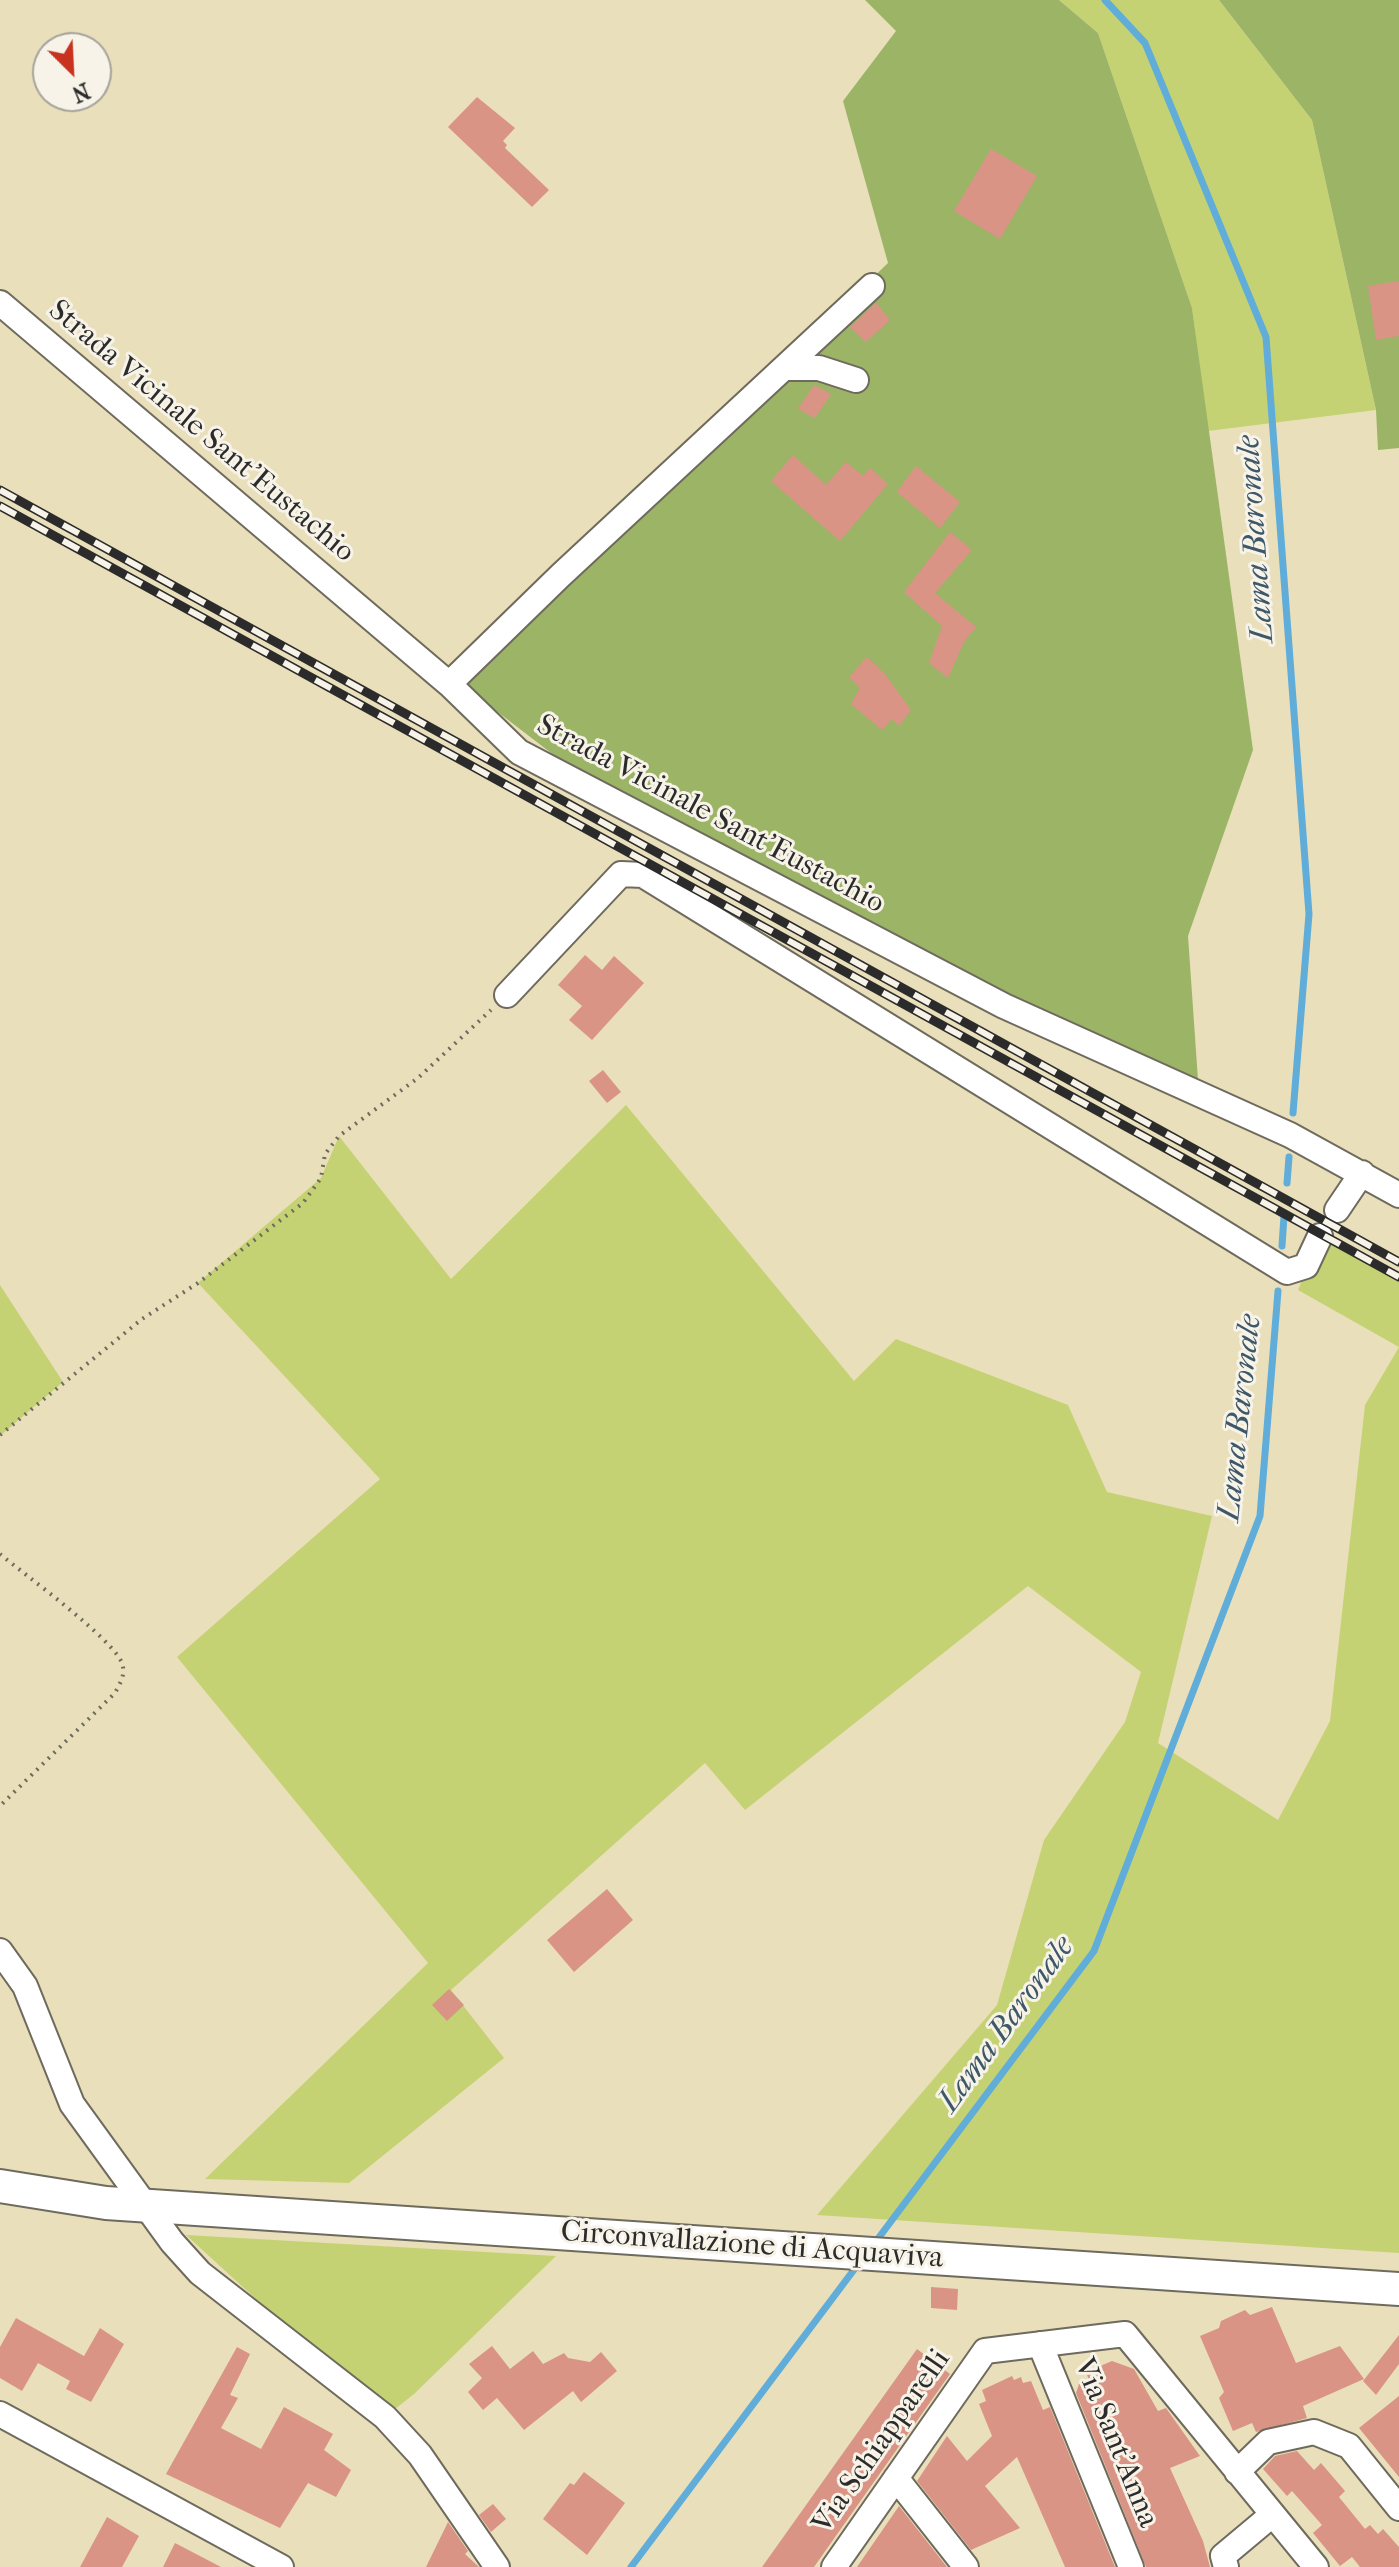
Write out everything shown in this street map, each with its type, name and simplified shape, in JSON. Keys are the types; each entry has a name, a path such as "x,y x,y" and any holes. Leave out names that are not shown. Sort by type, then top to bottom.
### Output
{"main road":[{"path":"0,2186 106,2203"},
{"path":"0,2203 68,2206 106,2203"},
{"name":"Circonvallazione di Acquaviva","path":"106,2203 1399,2289"}],"street":[{"path":"449,684 872,286"},
{"name":"Strada Vicinale Sant'Eustachio","path":"0,303 449,684 519,752 1004,1006 1290,1135 1399,1195"},
{"path":"784,368 819,368 856,380"},
{"path":"507,995 621,874 643,875 1287,1272 1306,1266 1320,1236"},
{"path":"1337,1210 1362,1173"},
{"path":"0,1951 25,1986 72,2104 172,2242 200,2273 385,2417 420,2455 497,2567"},
{"name":"Via Schiapparelli","path":"834,2567 985,2351 1125,2334 1237,2472"},
{"name":"Via Sant'Anna","path":"1040,2344 1131,2567"},
{"path":"0,2414 281,2567"},
{"path":"1316,2567 1237,2472 1268,2442 1314,2432 1349,2446 1399,2508"},
{"path":"896,2478 966,2567"},
{"path":"1226,2567 1223,2556 1272,2515"}],"path":[{"path":"0,1435 142,1319 198,1283 303,1203 321,1178 325,1154 339,1136 418,1078 507,995"},
{"path":"0,1554 102,1640 121,1661 123,1676 115,1693 0,1806"}],"green space":[{"path":"865,0 1059,0 1098,33 1192,308 1253,750 1188,936 1198,1080 1083,1036 572,769 456,680 888,263 843,101 896,31"},
{"path":"1059,0 1219,0 1312,120 1376,410 1208,431 1192,308 1098,33"},
{"path":"1219,0 1399,0 1399,448 1378,450 1376,410 1312,120"},
{"path":"626,1105 854,1381 896,1339 1068,1405 1107,1492 1212,1516 1158,1743 1278,1820 1330,1721 1365,1405 1399,1347 1399,2253 817,2215 997,2005 1044,1840 1125,1722 1141,1672 1028,1586 745,1810 705,1763 451,1990 504,2058 349,2183 205,2179 428,1963 177,1657 380,1479 198,1283 321,1178 339,1136 451,1279"},
{"path":"1320,1236 1399,1280 1399,1347 1298,1290"},
{"path":"0,1285 63,1382 0,1436"},
{"path":"186,2235 556,2256 414,2394 385,2417"}],"building":[{"path":"477,97 515,128 503,141 507,145 505,148 549,190 532,207 448,127"},
{"path":"991,149 1037,176 1000,239 954,211"},
{"path":"1399,281 1399,336 1376,340 1368,286"},
{"path":"876,303 890,320 866,342 850,327"},
{"path":"814,385 831,394 815,418 798,409"},
{"path":"793,455 826,485 846,462 863,476 870,468 888,484 840,541 771,481"},
{"path":"916,466 960,502 940,528 897,492"},
{"path":"950,532 972,550 935,593 976,627 964,642 948,678 929,663 942,626 904,592"},
{"path":"867,657 885,674 911,710 899,726 892,719 882,730 851,704 860,688 849,677"},
{"path":"585,955 602,970 614,956 644,983 592,1040 569,1020 582,1006 558,985"},
{"path":"603,1070 621,1092 607,1103 589,1081"},
{"path":"607,1889 633,1920 574,1972 547,1940"},
{"path":"449,1989 464,2005 447,2021 432,2005"},
{"path":"931,2287 958,2289 957,2310 931,2308"},
{"path":"1272,2307 1296,2363 1340,2346 1364,2379 1303,2406 1307,2418 1256,2432 1252,2423 1233,2431 1219,2398 1224,2392 1200,2336 1219,2328 1221,2321 1245,2310 1250,2315"},
{"path":"16,2318 84,2356 100,2328 124,2344 91,2402 66,2389 70,2381 38,2363 22,2391 0,2378 0,2347"},
{"path":"1399,2335 1399,2364 1376,2395 1363,2381"},
{"path":"492,2346 510,2369 533,2351 543,2364 564,2353 568,2358 590,2362 601,2352 617,2371 581,2402 573,2391 524,2430 497,2398 483,2410 468,2392 482,2378 469,2364"},
{"path":"237,2347 250,2354 230,2395 238,2398 221,2428 261,2449 284,2407 333,2434 324,2450 351,2470 336,2497 308,2483 280,2528 166,2474"},
{"path":"917,2349 950,2374 814,2567 762,2567"},
{"path":"1112,2361 1134,2369 1158,2411 1166,2408 1200,2456 1170,2468 1203,2541 1210,2567 1146,2567 1076,2393 1079,2384 1089,2380 1086,2372"},
{"path":"1012,2376 1014,2380 1021,2377 1023,2383 1031,2381 1043,2410 1050,2407 1115,2567 1065,2567 1017,2457 985,2486 1020,2528 971,2550 917,2481 947,2436 967,2461 992,2436 979,2404 986,2401 982,2390"},
{"path":"1399,2396 1399,2477 1359,2428"},
{"path":"1297,2451 1314,2470 1321,2463 1345,2491 1339,2497 1365,2529 1370,2525 1378,2534 1383,2529 1399,2547 1399,2567 1360,2567 1352,2557 1340,2566 1313,2533 1322,2525 1292,2491 1287,2496 1263,2469 1275,2456"},
{"path":"584,2472 625,2503 587,2555 543,2519 570,2483 574,2485"},
{"path":"493,2504 506,2519 491,2532 479,2515"},
{"path":"899,2506 947,2567 857,2567"},
{"path":"107,2517 139,2536 122,2567 80,2567"},
{"path":"448,2522 468,2551 465,2554 479,2567 426,2567"},
{"path":"175,2543 221,2567 163,2567"}],"waterway":[{"name":"Lama Baronale","path":"1105,0 1145,43 1266,337 1309,914 1293,1113"},
{"name":"Lama Baronale","path":"1287,1183 1289,1157"},
{"name":"Lama Baronale","path":"1282,1246 1284,1216"},
{"name":"Lama Baronale","path":"874,2244 1094,1951 1260,1516 1278,1291"},
{"name":"Lama Baronale","path":"631,2567 859,2263"}],"railway":[{"path":"0,490 1399,1262"},
{"path":"0,506 1399,1277"}]}
